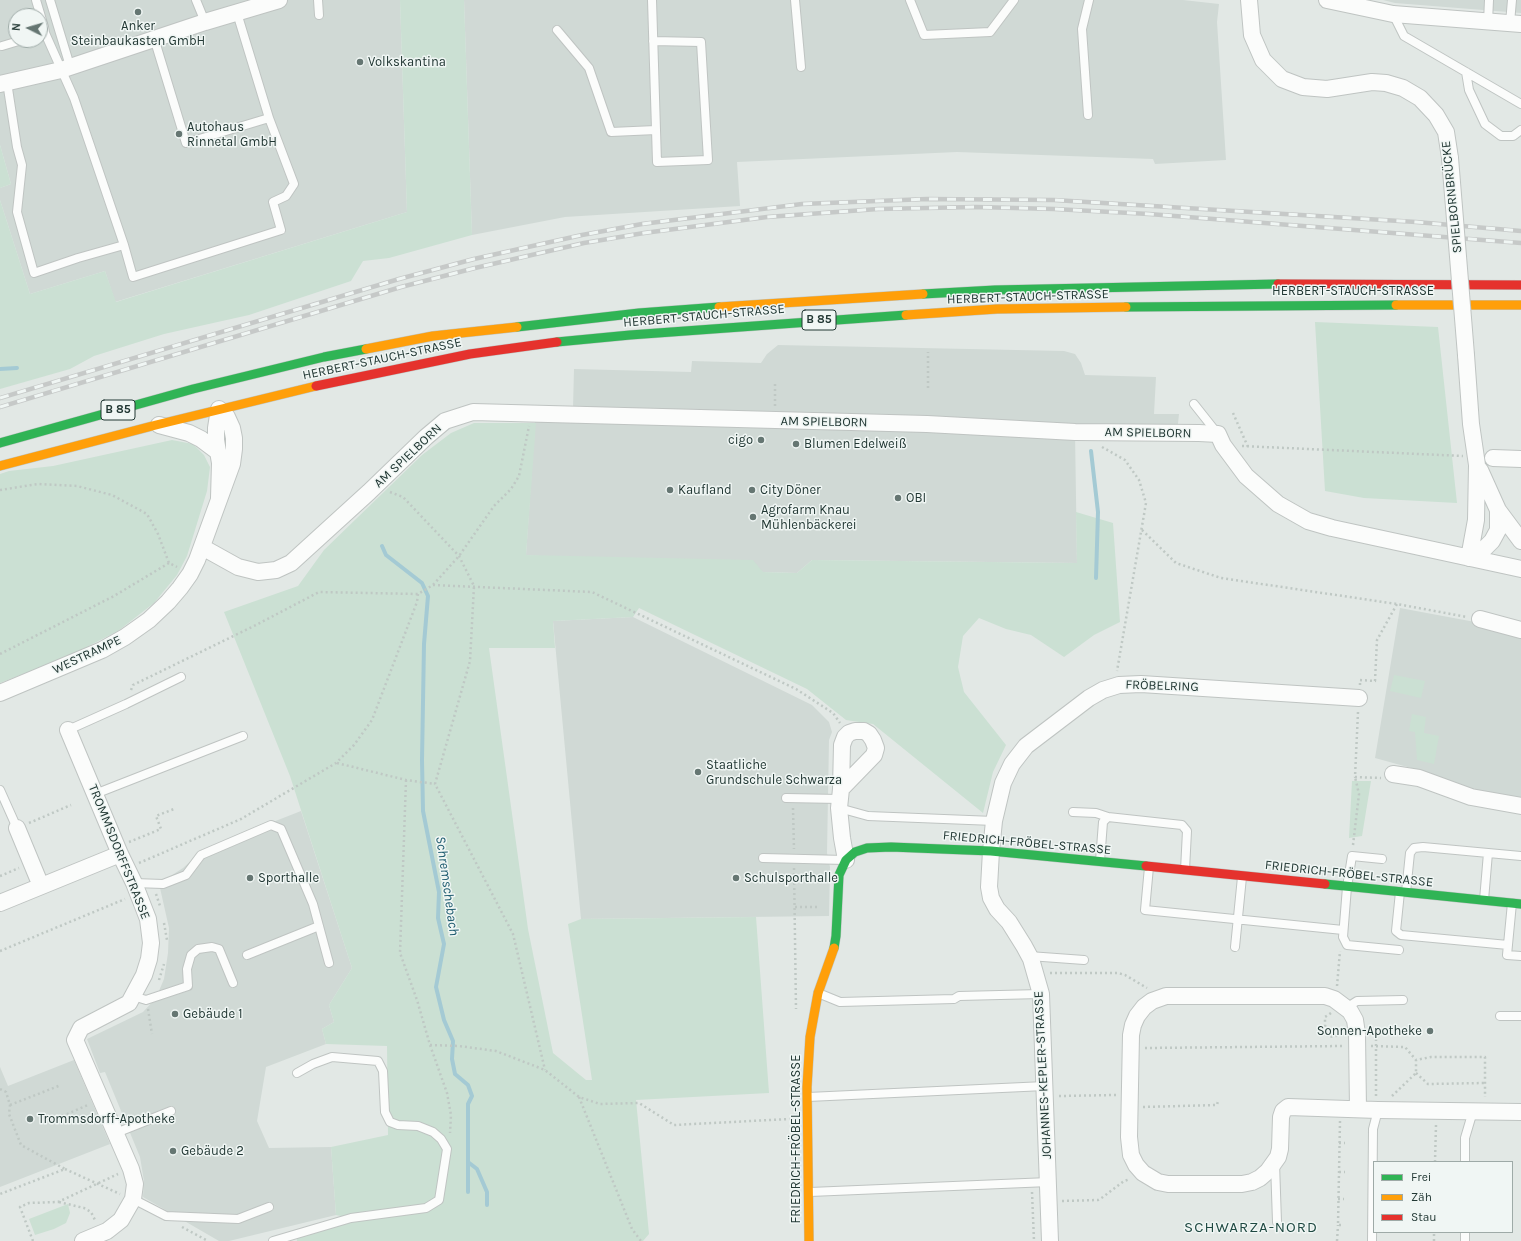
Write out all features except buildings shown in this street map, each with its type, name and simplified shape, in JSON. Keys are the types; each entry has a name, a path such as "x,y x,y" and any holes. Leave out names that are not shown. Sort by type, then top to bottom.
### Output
{"main road":[{"name":"HERBERT-STAUCH-STRASSE","path":"0,443 193,389 324,357 433,336 647,313 820,300 995,290 1276,284 1521,285"},
{"name":"HERBERT-STAUCH-STRASSE","path":"0,466 156,425 218,403 314,386 470,354 530,345 630,335 820,320 997,309 1286,304 1521,305"},
{"path":"230,387 236,378"},
{"path":"193,389 203,395"},
{"name":"FRIEDRICH-FRÖBEL-STRASSE","path":"809,1241 810,1192 807,1118 808,1060 818,993 833,953 836,936 839,875 846,860 855,852 867,848 991,851 1516,903"}],"street":[{"path":"4,83 65,68 154,38 279,0"},
{"name":"SPIELBORNBRÜCKE","path":"1250,0 1252,35 1263,60 1282,79 1303,87 1327,89 1372,82 1386,83 1403,88 1420,98 1436,115 1446,132 1450,158 1471,424 1477,461 1476,520 1469,558"},
{"path":"1327,0 1392,14 1515,24"},
{"name":"WESTRAMPE","path":"218,403 216,428 217,451 220,463 219,498"},
{"name":"WESTRAMPE","path":"0,693 102,650 125,637 149,620 168,602 190,574 202,547 232,464 234,438 232,428 218,403"},
{"name":"AM SPIELBORN","path":"202,547 238,568 258,572 276,570 291,563 370,492 426,437 445,421 473,412 927,424 1075,432 1199,433 1220,440"},
{"path":"156,425 189,433 201,438 217,451"},
{"path":"1220,440 1246,476 1278,504 1308,521 1332,528 1521,569"},
{"path":"1493,458 1521,459"},
{"name":"SPIELBORNBRÜCKE","path":"1477,461 1498,510 1521,541"},
{"name":"SPIELBORNBRÜCKE","path":"1469,558 1484,549 1492,541 1498,530 1498,510"},
{"path":"1480,619 1521,630"},
{"name":"FRÖBELRING","path":"991,851 994,821 1002,782 1012,764 1026,746 1103,690 1119,685 1141,684 1359,698"},
{"name":"TROMMSDORFFSTRASSE","path":"68,730 148,919 150,943 149,959 139,998 81,1028 75,1040 131,1169 134,1184 133,1199 121,1220 107,1231 83,1241"},
{"path":"840,799 874,755 876,748 873,740 869,734 864,731 856,731 847,735 842,745 840,799 842,838 846,860"},
{"path":"1393,774 1419,778 1471,798 1521,806"},
{"path":"17,828 41,886"},
{"path":"0,903 119,850"},
{"name":"JOHANNES-KEPLER-STRASSE","path":"991,851 990,887 992,898 997,909 1009,922 1024,946 1029,956 1041,994 1050,1241"},
{"path":"1358,1109 1357,1038 1355,1020 1350,1011 1334,999 1325,996 1161,997 1144,1007 1137,1016 1131,1035 1129,1136 1131,1155 1136,1165 1143,1173 1158,1182 1168,1184 1242,1184 1252,1182 1260,1178 1268,1171 1275,1161 1280,1149 1281,1117 1283,1111 1288,1107 1377,1110 1521,1112"}],"lane":[{"path":"50,0 65,68 124,245 133,277 281,230 273,202 286,196 294,184 268,118 258,79 236,13"},
{"path":"196,0 205,22"},
{"path":"318,0 319,14"},
{"path":"652,0 653,41 657,162 708,160 701,42 653,41"},
{"path":"795,0 801,66"},
{"path":"910,0 924,35 990,32 1014,0"},
{"path":"1088,115 1082,29 1089,0"},
{"path":"1488,22 1489,0"},
{"path":"1512,0 1515,24"},
{"path":"1392,14 1404,36 1521,104"},
{"path":"557,30 589,68 611,132 656,130"},
{"path":"154,38 186,143 268,118"},
{"path":"48,43 65,68"},
{"path":"2,46 8,44"},
{"path":"1466,72 1469,90 1485,124 1501,136 1513,136 1521,130"},
{"path":"4,83 22,165 17,212 34,273 78,258 124,245"},
{"path":"1194,404 1220,440"},
{"path":"68,730 181,677"},
{"path":"95,794 243,736"},
{"path":"0,790 17,828"},
{"path":"790,798 840,799 868,816 994,821"},
{"path":"1073,812 1096,813 1108,817 1182,825 1187,831 1185,871"},
{"path":"1100,862 1103,822 1108,817"},
{"path":"136,888 163,884 186,875 201,855 271,825 281,829 314,904 329,963"},
{"path":"1508,946 1401,936 1396,931 1410,853 1414,848 1423,847 1521,856"},
{"path":"1484,900 1488,853"},
{"path":"1382,859 1352,856 1347,887 1343,937 1347,945 1399,950"},
{"path":"763,858 846,860"},
{"path":"1149,867 1145,910 1343,930"},
{"path":"1235,947 1243,876"},
{"path":"1516,903 1507,955 1521,956"},
{"path":"247,955 319,926"},
{"path":"139,998 188,986 187,969 190,955 198,949 212,947 220,949 233,983"},
{"path":"1029,956 1084,960"},
{"path":"818,993 840,1002 954,999 959,996 1041,994"},
{"path":"1345,1007 1357,1001 1403,1000"},
{"path":"1500,1016 1521,1016"},
{"path":"273,1241 351,1218 426,1208 439,1200 447,1149 441,1139 432,1132 418,1126 398,1125 390,1122 385,1112 383,1070 378,1061 332,1057 313,1064 297,1073"},
{"path":"807,1097 1045,1091"},
{"path":"1372,1241 1373,1129 1377,1110"},
{"path":"116,1133 171,1111"},
{"path":"1465,1161 1465,1138 1479,1111"},
{"path":"1275,1161 1277,1222"},
{"path":"810,1192 1049,1182"},
{"path":"133,1199 166,1216 238,1219 269,1207"}],"path":[{"path":"928,352 928,388"},
{"path":"774,420 775,382"},
{"path":"1233,413 1248,446"},
{"path":"126,704 133,685 256,626 319,592 419,594 429,588 459,556 494,506 512,489 520,476 529,426 527,414"},
{"path":"1220,440 1248,446 1477,461"},
{"path":"1100,446 1125,460 1139,480 1146,503 1116,676 1119,685"},
{"path":"0,490 38,484 77,486 112,495 147,514 158,534 169,563 190,574"},
{"path":"370,492 389,492 403,497 459,556 474,586 470,661 435,784 513,934 545,1070"},
{"path":"1142,530 1176,562 1221,578 1397,604 1480,619"},
{"path":"0,654 114,596 169,563"},
{"path":"433,585 592,592 796,689 833,713 847,735"},
{"path":"127,868 241,818 336,763 354,745 372,720 419,594"},
{"path":"336,763 406,780 435,784"},
{"path":"1352,856 1359,794 1355,777"},
{"path":"406,780 400,953 447,1093 451,1115 450,1140 447,1149"},
{"path":"790,798 794,859 796,1016"},
{"path":"17,828 71,805"},
{"path":"119,850 161,829 156,816 174,809"},
{"path":"0,876 32,862"},
{"path":"0,951 136,888"},
{"path":"795,907 837,907"},
{"path":"1338,976 1339,961"},
{"path":"1035,973 1118,973 1125,975 1161,997"},
{"path":"139,998 152,1034"},
{"path":"1345,1007 1325,1017 1328,1037 1342,1035 1357,1038 1376,1046 1405,1047 1416,1060 1416,1072 1428,1084 1485,1083"},
{"path":"1131,1048 1357,1038 1376,1029 1377,1110"},
{"path":"430,1045 459,1046 496,1051 545,1070 579,1097 600,1104 639,1103 674,1125 807,1118"},
{"path":"1416,1060 1431,1057 1485,1057 1485,1083 1479,1111"},
{"path":"1377,1110 1416,1072"},
{"path":"10,1105 61,1086"},
{"path":"0,1090 6,1092 10,1105 9,1114 21,1145 95,1184 133,1199"},
{"path":"1045,1091 1130,1101 1217,1105 1218,1101"},
{"path":"579,1097 632,1229 641,1241"},
{"path":"53,1120 101,1100"},
{"path":"1337,1241 1340,1134"},
{"path":"1435,1161 1437,1142 1436,1136"},
{"path":"1339,1143 1345,1143"},
{"path":"0,1194 65,1169"},
{"path":"58,1202 131,1169"},
{"path":"1339,1172 1345,1172"},
{"path":"1049,1202 1098,1200 1124,1181 1143,1173"},
{"path":"1032,1183 1034,1241"},
{"path":"1338,1199 1344,1199"},
{"path":"33,1241 20,1207 29,1203 58,1202 84,1208 91,1212 100,1234"},
{"path":"166,1216 170,1221 208,1241"},
{"path":"1338,1225 1344,1225"}],"shaded area":[{"path":"0,0 400,0 407,212 115,302 105,271 30,294 0,200 0,188 11,184 0,145"},
{"path":"464,0 1183,0 1219,4 1217,22 1226,160 1155,164 1153,159 957,152 737,162 740,206 565,217 472,235"},
{"path":"1383,0 1521,0 1521,13 1395,3"},
{"path":"778,345 1064,351 1075,354 1081,363 1085,375 1156,377 1154,414 1179,414 1177,433 1075,432 1077,563 812,560 797,573 763,572 526,555 536,407 573,408 574,369 691,372 692,361 761,363 767,354"},
{"path":"1400,608 1475,622 1521,634 1521,801 1451,785 1433,774 1375,758"},
{"name":"Staatliche Grundschule Schwarza","path":"633,617 812,705 829,722 832,732 829,740 827,853 830,867 829,916 581,919 553,621"},
{"path":"301,811 352,968 329,1005 334,1022 322,1029 326,1044 266,1067 257,1121 269,1148 331,1147 336,1215 229,1241 219,1241 143,1197 144,1181 140,1157 105,1072 100,1073 87,1039 143,1012 156,998 164,979 168,953 169,928 158,879 166,879 183,868 204,849"},
{"path":"74,1060 110,1144 0,1187 0,1067 8,1086"}],"green space":[{"path":"400,0 464,0 472,235 389,258 363,261 351,281 249,315 164,334 94,356 70,369 0,389 0,200 30,294 105,271 116,302 407,212"},
{"path":"0,145 11,184 0,188"},
{"path":"1315,322 1438,327 1457,503 1364,498 1325,491"},
{"path":"474,423 536,423 526,555 753,560 763,572 797,573 812,560 1077,563 1076,512 1113,523 1120,622 1094,635 1064,657 1031,635 1006,629 979,618 963,636 958,667 964,692 1006,745 993,772 983,813 873,724 846,720 807,689 639,608 633,617 553,621 555,648 489,648 528,929 553,1053 586,1080 592,1080 568,924 581,919 756,917 769,1093 636,1100 649,1234 643,1241 297,1241 296,1233 350,1218 336,1215 331,1147 388,1135 387,1046 326,1044 322,1029 334,1022 329,1005 352,968 290,776 224,612 298,586 324,550 422,455 451,433"},
{"path":"172,440 193,444 204,455 210,467 207,491 187,556 177,575 154,603 118,631 67,657 0,683 0,474 9,471 53,466"},
{"path":"1394,675 1425,681 1421,698 1390,691"},
{"path":"1412,714 1426,717 1424,733 1439,736 1434,764 1417,760 1415,732 1409,731"},
{"path":"1352,781 1371,781 1362,836 1349,838"},
{"path":"68,1204 70,1213 66,1223 54,1229 35,1235 29,1219"}],"waterway":[{"name":"Schremschebach","path":"0,369 17,368"},
{"path":"1091,451 1098,512 1096,578"},
{"name":"Schremschebach","path":"382,546 386,555 422,583 428,596 424,644 422,760 423,811 439,892 438,918 444,944 436,987 444,1020 453,1041 452,1059 455,1074 468,1085 472,1096 468,1104 468,1192"},
{"path":"468,1162 477,1169 487,1192 487,1205"}],"railway":[{"path":"0,398 399,279 474,259 582,235 642,224 802,204 927,199 1054,200 1416,222 1521,231"},
{"path":"0,407 401,287 475,268 584,243 644,233 767,217 878,209 976,207 1054,209 1149,214 1521,243"}],"traffic: fast":[{"path":"923,294 995,290 1278,284"},
{"path":"1126,307 1396,305"},
{"path":"517,327 639,313 719,307"},
{"path":"557,342 630,335 906,315"},
{"path":"0,443 193,389 324,357 366,349"},
{"path":"834,948 839,875 846,860 855,852 867,848 891,847 991,851 1146,866"},
{"path":"1325,884 1521,904"}],"traffic: slow":[{"path":"719,307 923,294"},
{"path":"1396,305 1521,305"},
{"path":"906,315 997,309 1126,307"},
{"path":"366,349 433,336 517,327"},
{"path":"0,466 156,425 316,386"},
{"path":"809,1241 807,1087 810,1037 818,993 834,948"}],"traffic: jam":[{"path":"1278,284 1521,285"},
{"path":"316,386 470,354 557,342"},
{"path":"1146,866 1325,884"}],"place":[{"name":"Anker Steinbaukasten GmbH","path":"138,12"},
{"name":"Volkskantina","path":"360,62"},
{"name":"Autohaus Rinnetal GmbH","path":"179,134"},
{"name":"cigo","path":"761,440"},
{"name":"Blumen Edelweiß","path":"796,444"},
{"name":"Kaufland","path":"670,490"},
{"name":"City Döner","path":"752,490"},
{"name":"OBI","path":"898,498"},
{"name":"Agrofarm Knau Mühlenbäckerei","path":"753,517"},
{"name":"Staatliche Grundschule Schwarza","path":"698,772"},
{"name":"Sporthalle","path":"250,878"},
{"name":"Schulsporthalle","path":"736,878"},
{"name":"Gebäude 1","path":"175,1014"},
{"name":"Sonnen-Apotheke","path":"1430,1031"},
{"name":"Trommsdorff-Apotheke","path":"30,1119"},
{"name":"Gebäude 2","path":"173,1151"}],"district":[{"name":"SCHWARZA-NORD","path":"1251,1228"}]}
